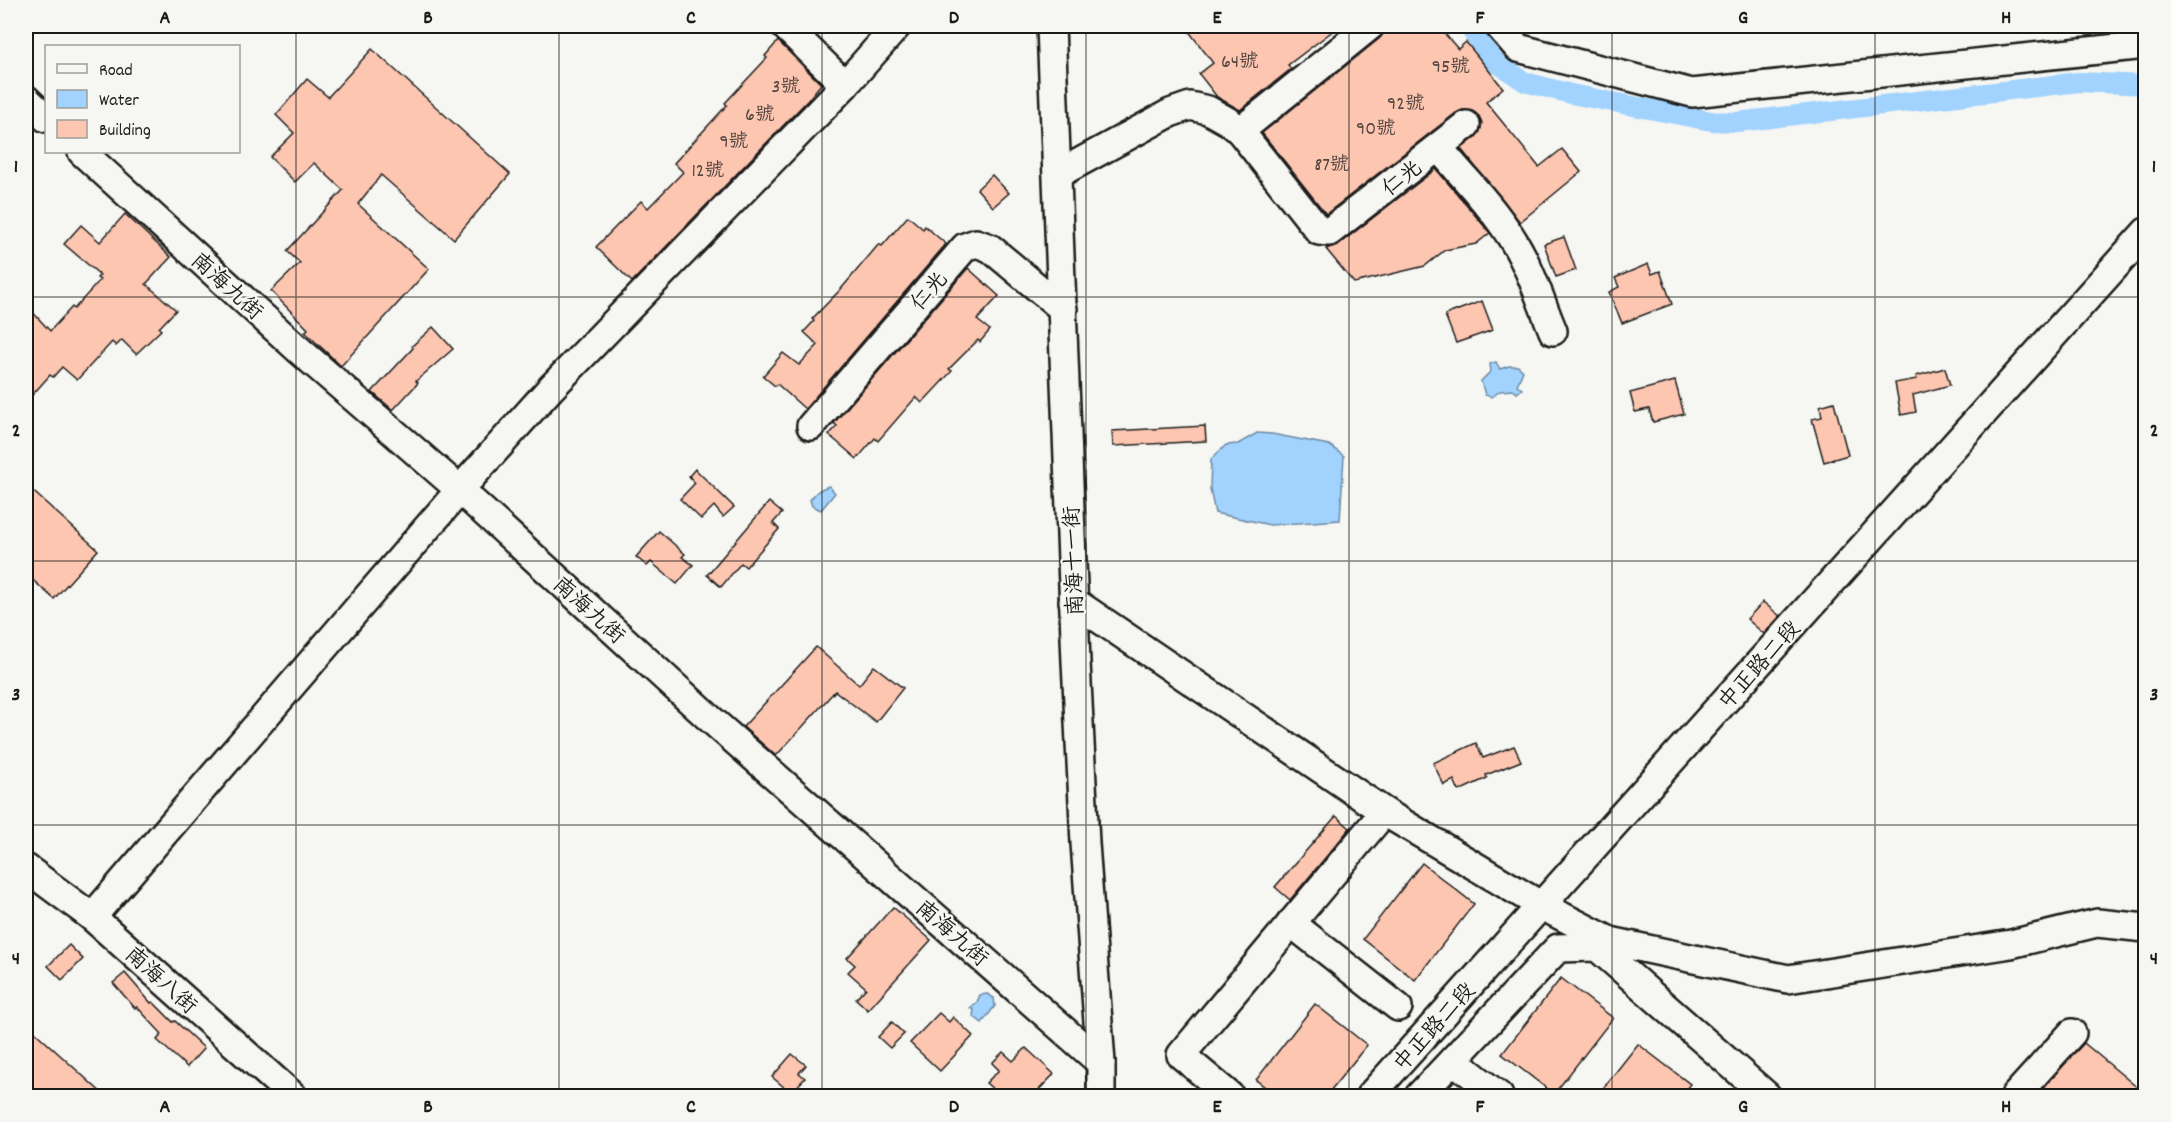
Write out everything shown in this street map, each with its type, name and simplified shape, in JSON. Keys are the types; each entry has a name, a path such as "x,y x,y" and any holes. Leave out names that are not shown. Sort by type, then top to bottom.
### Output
{"street":[{"path":"785,26 845,85"},
{"path":"92,917 459,490 551,388 845,85 897,26"},
{"name":"南海十一街","path":"1051,26 1073,601 1085,843 1101,1063 1101,1096"},
{"path":"1240,131 1370,26"},
{"path":"1499,26 1518,48 1692,93 2145,45"},
{"path":"26,99 45,117"},
{"name":"仁光","path":"1058,174 1170,113 1190,106 1208,110 1240,131 1319,231 1329,232 1466,125"},
{"path":"1438,148 1515,244 1553,331"},
{"name":"南海九街","path":"83,153 759,763 1101,1063"},
{"name":"中正路二段","path":"1370,1096 2145,232"},
{"name":"仁光","path":"812,426 965,247 976,243 990,248 1063,309"},
{"path":"1073,601 1386,813 1542,906 1610,940 1788,979 2010,944 2097,923 2145,928"},
{"path":"1230,1096 1181,1055 1380,817 1386,813"},
{"name":"南海八街","path":"26,868 92,917 293,1096"},
{"path":"1291,923 1398,1007"},
{"path":"1419,1096 1558,948 1597,947 1767,1096"},
{"path":"2015,1096 2072,1033"},
{"path":"1453,1060 1499,1096"}],"water":[{"path":"1496,362 1500,369 1518,366 1523,371 1517,385 1522,389 1517,393 1513,390 1500,391 1492,397 1485,395 1481,381 1491,371 1490,364"},
{"path":"1257,433 1329,445 1344,456 1340,520 1270,525 1215,513 1210,489 1211,459 1226,445 1238,444"},
{"path":"829,486 835,493 821,510 812,506 810,500 814,495"},
{"path":"987,994 994,998 995,1006 982,1023 973,1016 974,1010 970,1008 977,1002 980,995"}],"building":[{"path":"1185,26 1346,26 1340,30 1338,27 1288,65 1291,69 1240,110 1217,97 1199,74 1213,63"},
{"path":"1385,26 1438,26 1458,49 1466,42 1503,88 1486,102 1539,167 1562,149 1581,172 1520,222 1461,149 1476,137 1482,123 1479,116 1472,111 1463,110 1456,113 1326,214 1262,133 1380,38"},
{"path":"778,41 821,84 632,282 596,247 641,201 648,208 683,172 674,163 727,105 725,103 767,58 765,56"},
{"path":"372,49 510,174 454,239 381,175 358,204 429,269 341,366 305,332 308,329 271,291 300,263 287,251 343,190 314,163 295,182 270,157 294,133 276,115 307,79 328,97"},
{"path":"1436,169 1490,233 1476,244 1445,250 1425,266 1354,283 1326,249 1339,244"},
{"path":"992,175 1009,193 993,207 977,189"},
{"path":"125,214 171,257 146,284 176,310 159,328 161,330 136,354 122,340 116,346 112,342 77,380 62,367 53,377 50,375 26,402 26,305 50,331 72,307 74,309 100,280 97,278 100,275 64,244 81,225 100,242"},
{"path":"908,216 923,229 925,226 946,244 805,409 777,384 775,386 763,376 783,353 799,365 818,345 804,332 814,321 812,319 879,244 882,246"},
{"path":"1564,237 1576,270 1556,277 1544,244"},
{"path":"1648,264 1652,274 1660,271 1672,304 1622,323 1609,292 1619,287 1615,278"},
{"path":"968,268 999,296 977,320 990,330 980,342 978,340 949,369 952,371 922,403 916,397 878,441 875,438 857,459 829,435 837,426 834,423"},
{"path":"1482,301 1493,330 1456,343 1445,315"},
{"path":"433,327 453,349 416,381 418,383 393,410 372,392 413,348 412,346"},
{"path":"1945,368 1950,385 1913,395 1916,412 1901,415 1895,383 1917,379 1916,376"},
{"path":"1675,381 1684,414 1653,422 1649,409 1635,412 1630,393"},
{"path":"1834,402 1848,455 1824,462 1812,419 1822,417 1820,406"},
{"path":"1205,426 1206,441 1113,446 1112,431"},
{"path":"695,469 734,507 723,517 714,506 701,519 680,499 695,483 689,476"},
{"path":"26,485 98,550 54,599 26,574"},
{"path":"769,502 782,513 773,523 779,529 746,567 741,563 721,587 707,575"},
{"path":"659,531 685,554 682,557 693,565 677,584 651,562 647,566 636,557"},
{"path":"1763,602 1780,616 1764,634 1747,619"},
{"path":"816,647 859,685 874,666 903,688 876,722 835,691 776,756 743,727"},
{"path":"1476,743 1483,758 1514,746 1521,761 1486,775 1487,778 1459,791 1454,780 1444,785 1433,763"},
{"path":"1336,816 1350,828 1290,900 1275,887"},
{"path":"1422,863 1474,904 1415,980 1363,939"},
{"path":"893,907 931,940 868,1010 856,999 866,988 848,972 855,965 847,958"},
{"path":"69,945 83,959 62,980 48,966"},
{"path":"125,973 151,1003 153,1002 204,1048 187,1067 157,1040 162,1034 113,983"},
{"path":"1561,978 1613,1018 1554,1094 1502,1054"},
{"path":"1315,1004 1367,1045 1326,1096 1277,1096 1256,1080"},
{"path":"939,1013 949,1022 953,1017 973,1036 940,1071 910,1043"},
{"path":"892,1022 904,1034 890,1048 878,1037"},
{"path":"26,1024 105,1096 26,1096"},
{"path":"2084,1043 2145,1094 2145,1096 2036,1096"},
{"path":"1638,1044 1690,1084 1681,1096 1597,1096"},
{"path":"1026,1048 1054,1074 1033,1096 1001,1096 986,1083 999,1070 992,1063 1003,1052 1013,1061"},
{"path":"792,1054 806,1065 799,1073 805,1078 791,1093 772,1077"}],"waterway":[{"path":"1468,26 1494,61 1525,82 1571,94 1711,121 1737,122 2079,82 2146,85"}]}
